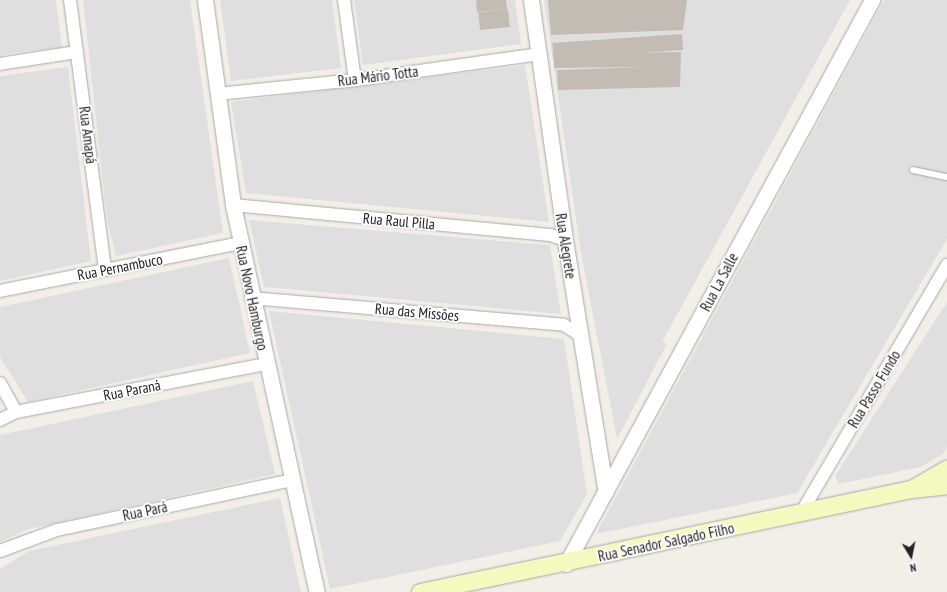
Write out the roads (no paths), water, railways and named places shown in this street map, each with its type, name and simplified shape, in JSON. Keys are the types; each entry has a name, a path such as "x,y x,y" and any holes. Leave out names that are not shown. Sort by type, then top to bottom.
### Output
{"main road":[{"name":"Rua Senador Salgado Filho","path":"911,489 947,468"},
{"name":"Rua Senador Salgado Filho","path":"420,592 566,564 911,489 947,485"}],"street":[{"name":"Rua Amapá","path":"70,0 105,270"},
{"name":"Rua Novo Hamburgo","path":"205,0 217,94 240,243 317,592"},
{"path":"344,0 355,80"},
{"name":"Rua Alegrete","path":"531,0 565,240 606,492"},
{"name":"Rua La Salle","path":"566,564 872,0"},
{"path":"0,64 77,52"},
{"name":"Rua Mário Totta","path":"217,94 355,80 539,54"},
{"name":"Rua Raul Pilla","path":"233,205 550,235 565,240"},
{"name":"Rua Pernambuco","path":"0,291 240,243"},
{"name":"Rua Passo Fundo","path":"800,513 947,265"},
{"name":"Rua das Missões","path":"251,298 564,325 580,335"},
{"name":"Rua Paraná","path":"0,420 16,412 266,364"},
{"path":"0,383 16,412"},
{"name":"Rua Pará","path":"0,551 57,530 292,480"}],"lane":[{"path":"913,170 947,177"}]}
